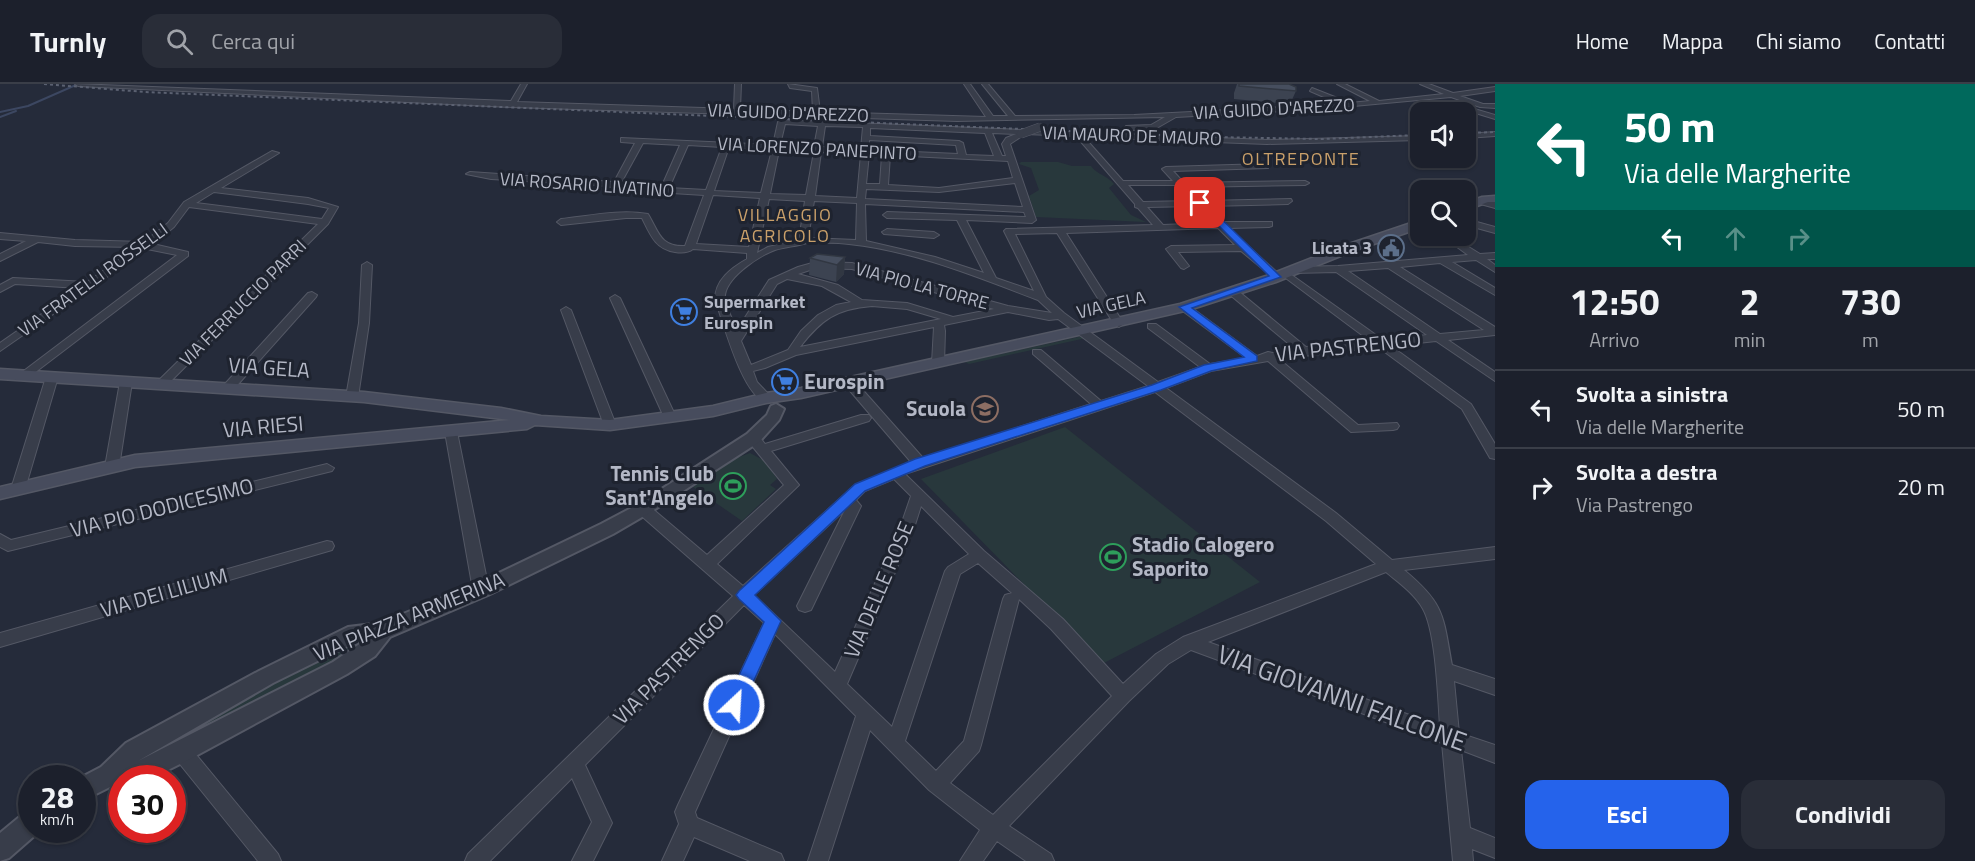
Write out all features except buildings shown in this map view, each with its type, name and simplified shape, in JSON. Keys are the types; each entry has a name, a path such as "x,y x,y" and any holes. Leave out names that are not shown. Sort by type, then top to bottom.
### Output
{"main road":[{"path":"1476,203 1491,198"},
{"name":"VIA GELA","path":"0,374 352,397 501,412 536,421 610,425 738,406 768,407 801,393 1119,324 1233,292 1410,227"},
{"name":"VIA RIESI","path":"0,493 135,461 451,432 536,421"}],"street":[{"name":"VIA GUIDO D'AREZZO","path":"80,84 512,105 991,119 1134,117 1349,105 1431,98 1493,89"},
{"path":"512,105 524,84"},
{"path":"737,110 738,84"},
{"path":"791,84 792,87 815,88 817,114"},
{"path":"967,84 991,119"},
{"path":"985,84 1014,118"},
{"path":"1340,84 1379,103"},
{"path":"1423,84 1449,96 1482,106 1495,106"},
{"path":"1443,84 1466,93"},
{"path":"1475,84 1493,89"},
{"path":"1312,90 1349,105"},
{"path":"1431,98 1495,117"},
{"path":"1038,231 1027,210 1010,159 1006,144 1009,140 1040,127 1158,126 1174,115"},
{"path":"1133,128 1143,122 1134,117"},
{"name":"VIA MAURO DE MAURO","path":"776,147 782,122 1316,142 1410,138"},
{"path":"803,241 822,124"},
{"path":"861,243 861,201 867,125"},
{"path":"921,128 925,155"},
{"path":"988,131 999,158"},
{"path":"1078,134 1138,205 1159,226"},
{"path":"1476,135 1495,134"},
{"path":"866,138 959,142 963,157"},
{"name":"VIA LORENZO PANEPINTO","path":"624,140 1010,159"},
{"path":"617,184 640,141"},
{"path":"664,191 685,143"},
{"path":"561,222 626,215 645,216 656,240 661,244 678,250 688,249 726,145"},
{"path":"768,407 746,369 720,300 720,293 728,278 751,254 776,147"},
{"name":"VIA FRATELLI ROSSELLI","path":"0,348 146,245 171,225 187,204 275,153"},
{"path":"884,187 886,153"},
{"path":"1265,166 1166,169 1243,248 1285,274 1467,407 1495,455"},
{"name":"VIA ROSARIO LIVATINO","path":"470,174 527,181 576,180 664,191 886,202 931,206 961,212 984,208 1027,210"},
{"path":"862,186 939,190 1017,180"},
{"path":"1119,183 1305,183"},
{"path":"978,185 984,208"},
{"path":"958,188 965,230 992,279"},
{"path":"187,204 325,222 334,211 334,207 330,205 212,189"},
{"path":"911,204 911,192 930,194 939,190"},
{"path":"930,194 931,206"},
{"path":"1138,205 1288,201"},
{"path":"886,202 887,248"},
{"path":"886,215 961,212 1032,220"},
{"name":"VIA FERRUCCIO PARRI","path":"161,384 325,222"},
{"path":"1269,224 1159,226 1061,232 1009,231 1042,298 1060,315 1331,517 1421,593 1431,607 1444,670 1463,861"},
{"path":"1476,224 1494,232"},
{"path":"887,232 934,235"},
{"path":"1061,232 1119,324"},
{"path":"0,236 88,244 146,245 185,254 25,375"},
{"path":"0,258 37,239"},
{"path":"691,246 751,254 803,241 861,243 887,248 992,279 1042,298"},
{"path":"1460,246 1495,269"},
{"path":"1184,266 1171,249 1243,248"},
{"path":"1285,274 1495,256"},
{"path":"1440,260 1495,292"},
{"name":"VIA PIO LA TORRE","path":"735,340 773,282 784,276 807,273 831,264 852,266 1007,309 1049,317 1060,315"},
{"path":"1389,264 1495,332"},
{"path":"352,397 364,323 366,265"},
{"path":"1338,269 1495,377"},
{"name":"VIA PIO LA TORRE","path":"807,273 842,290 860,304"},
{"path":"0,289 13,281 88,285"},
{"path":"1233,292 1304,351"},
{"path":"228,388 312,295"},
{"path":"615,298 670,417"},
{"path":"793,352 794,347 825,314 860,304 906,305 953,321"},
{"path":"1184,307 1261,357 1355,429 1393,426"},
{"path":"746,369 761,366 793,352 1007,309"},
{"path":"566,310 610,425"},
{"path":"938,324 940,331 938,363"},
{"path":"1152,326 1208,368"},
{"name":"VIA PASTRENGO","path":"475,861 744,595 860,488 920,463 1208,368 1304,351 1495,332"},
{"path":"1037,352 1099,405"},
{"path":"18,489 52,377"},
{"path":"112,467 126,382"},
{"path":"738,406 748,398 752,382"},
{"path":"849,382 920,463"},
{"name":"VIA PIAZZA ARMERINA","path":"119,765 134,750 214,704 355,633 383,631 481,590 575,546 644,509 757,443 768,407"},
{"path":"708,563 792,485 757,443 865,418"},
{"path":"451,432 481,590"},
{"name":"VIA PIO DODICESIMO","path":"0,539 8,546 327,468"},
{"path":"895,472 979,555 1057,624 1123,696"},
{"name":"VIA DELLE ROSE","path":"838,685 907,528 918,495"},
{"path":"805,606 854,507 847,500"},
{"path":"644,509 773,621 936,784 994,828 1044,861"},
{"name":"VIA DEI LILIUM","path":"0,640 327,546"},
{"path":"970,861 994,828 1123,696 1162,659 1189,642 1388,566 1495,553"},
{"path":"895,744 953,571 979,555"},
{"path":"936,784 972,745 1011,599"},
{"path":"773,621 684,812 689,825 774,861"},
{"path":"155,765 340,669 368,650 383,631"},
{"name":"VIA GIOVANNI FALCONE","path":"1189,642 1495,754"},
{"path":"1444,670 1495,687"},
{"path":"818,861 866,713"},
{"path":"182,752 271,861"},
{"path":"574,764 602,823 582,861"},
{"path":"672,861 689,825"},
{"path":"0,849 18,834"},
{"path":"1459,834 1495,849"}],"shaded area":[{"path":"1021,162 1058,162 1072,166 1091,166 1114,184 1109,188 1131,215 1146,222 1036,217 1029,196 1039,190 1031,168 1019,164"},
{"path":"1083,336 1086,338 969,364 965,362"},
{"name":"Stadio Calogero Saporito","path":"1065,427 1260,582 1102,664 921,479"},
{"name":"Tennis Club Sant'Angelo","path":"750,453 765,461 777,479 770,485 776,489 742,521 693,487 734,459"},
{"path":"360,643 358,650 137,765 129,763 212,712 270,680 329,653"}],"waterway":[{"path":"0,112 28,106 78,84"},
{"path":"0,117 16,111"}],"railway":[{"path":"44,84 145,92 1212,137 1321,139 1410,135"},
{"path":"1476,133 1495,132"}],"place":[{"name":"Licata 3","path":"1391,248"},
{"name":"Supermarket Eurospin","path":"684,312"},
{"name":"Eurospin","path":"785,382"},
{"name":"Scuola","path":"985,409"},
{"name":"Tennis Club Sant'Angelo","path":"733,486"},
{"name":"Stadio Calogero Saporito","path":"1113,557"}],"district":[{"name":"OLTREPONTE","path":"1301,159"},
{"name":"VILLAGGIO AGRICOLO","path":"785,225"}],"route":[{"path":"734,705 773,621 744,595 860,488 920,463 1208,368 1253,358 1184,307 1276,277 1256,261 1200,203"}]}
